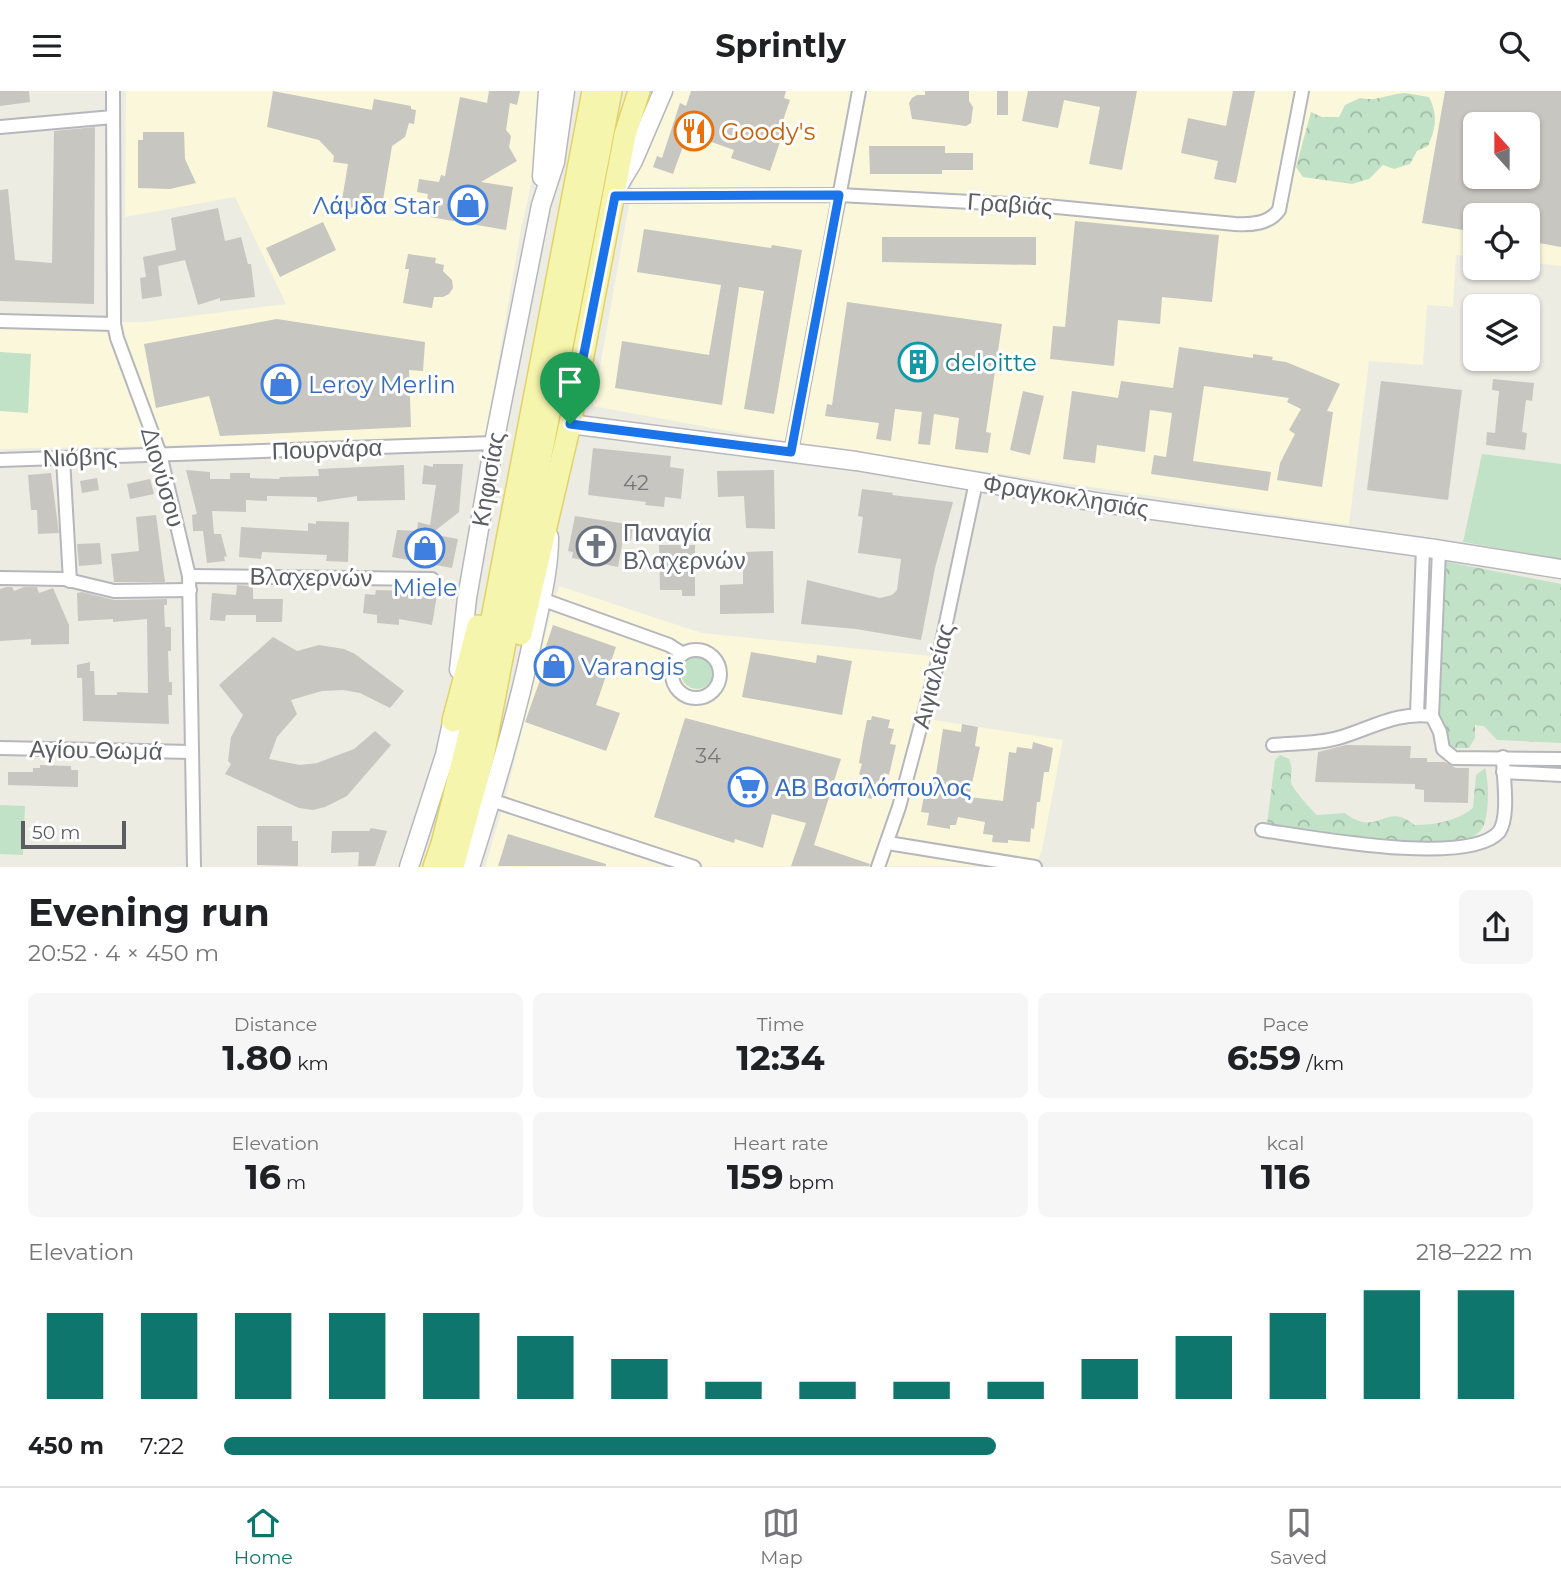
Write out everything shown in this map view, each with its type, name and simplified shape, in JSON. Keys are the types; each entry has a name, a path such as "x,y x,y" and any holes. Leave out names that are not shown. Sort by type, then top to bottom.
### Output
{"main road":[{"path":"541,205 548,91"},
{"name":"Κηφισίας","path":"409,866 430,805 453,721 467,599 494,443 541,205 555,162 565,91"},
{"name":"Κηφισίας","path":"433,866 442,844 471,723 593,91"},
{"name":"Κηφισίας","path":"453,866 484,757 611,91"},
{"path":"484,757 514,661 550,510 570,424 625,135 639,91"},
{"path":"615,193 633,161 663,91"},
{"name":"Φραγκοκλησιάς","path":"570,424 791,452 1102,503 1431,548 1561,569"},
{"path":"453,721 521,458"},
{"path":"470,866 512,728 549,564 550,510"}],"street":[{"name":"Διονύσου","path":"113,91 114,324 160,454 189,576 194,866"},
{"path":"791,452 859,91"},
{"name":"Γραβιάς","path":"615,193 839,195 1060,207 1235,224 1268,220 1279,210 1302,91"},
{"path":"0,127 113,117"},
{"path":"0,321 114,324"},
{"name":"Πουρνάρα","path":"160,454 494,443"},
{"name":"Νιόβης","path":"0,460 160,454"},
{"path":"62,458 70,581"},
{"name":"Αιγιαλείας","path":"878,866 888,843 937,665 976,482"},
{"path":"1417,714 1431,548"},
{"path":"1431,548 1432,716 1440,732 1443,749 1450,756 1561,759"},
{"name":"Βλαχερνών","path":"189,576 432,579"},
{"path":"0,579 70,581 114,591 190,590"},
{"path":"541,599 669,645 683,654"},
{"path":"700,650 715,657 721,673 716,689 703,698 688,697 676,688 672,673 677,658 683,654 700,650"},
{"path":"1273,745 1339,738 1377,722 1417,714 1432,716"},
{"name":"Αγίου Θωμά","path":"0,748 192,752"},
{"path":"1262,830 1399,850 1438,853 1473,848 1490,841 1505,819 1503,757"},
{"path":"1503,772 1561,775"},
{"path":"491,800 663,862 694,866"},
{"path":"888,843 1035,866"}],"shaded area":[{"path":"126,91 542,91 533,176 521,229 485,439 0,449 0,323 144,322 286,304 235,197 125,217"},
{"path":"669,91 1561,91 1561,266 1540,263 1540,203 1463,203 1463,256 1456,255 1453,307 1427,305 1423,365 1369,361 1349,525 805,445 593,406 634,176"},
{"path":"559,586 702,633 931,656 915,717 1063,740 1042,850 1036,866 485,867 506,796"}],"green space":[{"path":"1405,93 1429,97 1435,116 1428,146 1417,151 1410,164 1394,169 1383,165 1369,179 1352,184 1303,177 1296,167 1311,112 1322,117 1339,117 1345,105 1360,98"},
{"path":"0,352 31,354 28,413 0,411"},
{"path":"1482,454 1561,464 1561,559 1463,542"},
{"path":"1443,561 1561,584 1561,743 1497,740 1484,726 1475,725 1475,738 1469,748 1452,748 1436,709"},
{"path":"697,657 708,662 713,673 708,684 697,689 686,684 681,673 686,662"},
{"path":"1280,755 1289,759 1292,785 1317,815 1345,813 1356,820 1366,822 1396,816 1414,825 1422,825 1460,816 1473,808 1476,775 1485,768 1488,800 1484,825 1466,840 1412,845 1346,838 1267,824 1275,760"},
{"path":"0,805 25,806 23,855 0,854"}],"building":[{"path":"0,91 29,91 30,102 0,106"},
{"path":"273,91 372,110 374,99 411,106 411,109 416,110 414,124 409,123 405,137 392,146 381,212 341,206 348,164 333,162 334,156 319,140 267,127"},
{"path":"489,91 520,91 517,105 510,103 506,130 511,136 509,147 517,161 481,182 513,187 506,230 424,216 428,194 417,192 419,179 439,182 441,175 445,176 460,97 487,103"},
{"path":"691,91 786,91 784,98 790,100 779,132 783,133 770,171 731,158 734,150 706,140 705,144 686,138 673,174 653,167 657,156 662,158 680,103 686,106"},
{"path":"925,91 969,91 969,101 973,107 971,123 966,126 912,119 909,103 917,95 925,95"},
{"path":"997,91 1008,91 1008,115 997,115"},
{"path":"1028,91 1137,91 1122,170 1089,164 1100,107 1064,100 1058,128 1022,121"},
{"path":"1233,91 1255,91 1236,183 1214,179 1218,161 1181,153 1188,118 1226,126"},
{"path":"1445,91 1561,91 1561,247 1540,243 1540,203 1463,203 1463,230 1422,223"},
{"path":"95,127 94,304 0,301 0,190 8,189 15,260 52,263 54,131"},
{"path":"143,132 184,132 185,159 196,183 170,189 138,188 138,140 143,140"},
{"path":"869,146 945,146 945,153 973,153 973,170 942,170 942,174 870,174"},
{"path":"218,208 225,241 241,237 248,264 251,264 255,297 220,301 220,298 198,305 185,260 158,266 162,296 142,299 140,278 146,277 143,257 176,250 171,218"},
{"path":"1075,221 1219,235 1212,302 1162,297 1160,324 1118,320 1114,366 1050,359 1053,326 1065,327"},
{"path":"323,222 336,250 280,277 266,248"},
{"path":"644,229 771,248 772,245 802,250 774,414 744,409 764,291 739,287 722,405 615,388 622,341 709,355 721,285 637,272"},
{"path":"882,237 1036,237 1036,265 882,262"},
{"name":"Leroy Merlin","path":"408,254 436,258 435,263 444,265 443,271 452,280 453,288 449,294 434,297 432,308 403,303 409,269 405,269"},
{"name":"deloitte","path":"847,302 1002,324 986,432 991,433 988,453 955,449 959,418 934,414 930,445 918,444 922,412 895,409 891,441 876,439 879,423 825,416 827,404 832,405"},
{"name":"Leroy Merlin","path":"277,319 425,342 423,371 409,370 411,427 220,436 209,396 156,408 144,344"},
{"path":"1179,347 1253,358 1253,354 1273,357 1272,360 1286,362 1340,384 1327,411 1333,412 1322,487 1277,480 1280,463 1295,434 1289,430 1301,409 1287,402 1289,398 1204,386 1193,461 1271,472 1268,491 1151,474 1154,455 1166,457 1172,413 1150,410 1145,452 1097,445 1095,463 1063,459 1072,391 1118,398 1121,381 1173,388"},
{"path":"1493,379 1534,383 1532,401 1526,400 1522,432 1527,433 1525,450 1486,445 1487,432 1495,433 1499,391 1492,390"},
{"path":"1381,381 1462,390 1448,500 1367,490"},
{"path":"1023,391 1044,396 1030,455 1010,450"},
{"path":"593,448 671,456 670,467 684,469 681,499 665,497 664,507 645,505 646,502 588,495"},
{"path":"433,464 463,464 459,512 431,534 458,539 452,568 392,557 397,530 417,531 418,522 430,525 436,485 422,484 424,465 433,467"},
{"path":"404,465 405,500 357,501 357,496 317,502 317,497 267,496 267,501 246,500 246,512 212,511 214,534 221,534 227,557 224,556 225,561 207,563 203,531 193,531 192,515 197,514 186,470 210,472 210,479 230,479 230,473 250,473 250,478 279,479 319,476 318,469"},
{"path":"774,470 775,529 746,528 744,496 718,497 717,471"},
{"path":"51,473 59,533 38,534 37,510 31,510 28,475"},
{"path":"97,478 99,490 82,493 80,481"},
{"path":"150,479 154,494 130,499 127,484"},
{"path":"862,489 953,502 935,568 921,640 856,629 801,624 807,580 880,598 892,595 897,590 901,559 858,553 863,517 858,516"},
{"path":"156,515 165,582 114,582 111,554 139,551 136,517"},
{"name":"Παναγία Βλαχερνών","path":"575,516 633,525 631,541 623,540 618,567 572,558 573,552 568,551"},
{"path":"316,521 349,522 348,562 326,561 327,555 262,552 261,559 239,557 241,527 308,531 308,523 316,524"},
{"path":"100,543 102,564 79,566 77,544"},
{"path":"659,545 695,545 695,596 682,596 682,590 660,590"},
{"path":"773,551 774,613 720,614 720,585 743,584 746,552"},
{"path":"237,585 253,586 253,599 283,599 282,622 256,622 256,615 226,615 225,621 210,620 212,593 236,595"},
{"path":"12,587 14,591 24,587 37,587 39,593 53,588 69,625 69,644 31,645 31,639 0,641 0,589"},
{"path":"376,590 414,591 437,595 432,625 399,619 399,625 377,623 377,615 363,613 365,594 375,595"},
{"path":"77,593 114,600 167,599 167,605 164,605 165,627 171,627 171,651 168,651 169,682 172,682 172,695 168,695 169,724 83,721 82,678 77,678 77,665 90,662 90,671 94,671 95,695 117,695 117,692 148,693 147,619 78,621"},
{"path":"553,625 616,647 596,705 620,713 606,751 525,722 545,666 540,664"},
{"path":"273,637 297,651 319,645 344,649 355,654 404,691 390,708 360,693 343,690 322,691 291,700 297,714 277,737 269,759 300,765 317,763 354,749 375,731 391,745 347,796 325,807 313,810 299,808 225,774 231,764 228,761 231,737 243,715 219,685"},
{"path":"751,652 816,663 817,655 852,661 842,715 742,697"},
{"path":"872,716 890,720 888,728 894,729 890,744 896,745 889,775 884,773 881,790 875,788 872,799 857,796 863,740 867,720 871,720"},
{"name":"ΑΒ Βασιλόπουλος","path":"685,718 841,759 814,845 870,864 869,866 791,866 806,823 772,814 763,848 735,839 734,843 654,817"},
{"path":"962,724 978,727 975,746 980,747 969,797 1003,801 1009,752 1016,753 1017,747 1032,749 1033,742 1053,748 1049,772 1044,772 1030,842 992,842 993,835 983,834 985,822 958,817 956,825 950,825 950,829 927,825 929,813 921,812 927,780 935,781 943,729 961,732"},
{"path":"1346,745 1411,746 1410,758 1427,758 1427,762 1445,762 1456,768 1469,768 1468,803 1424,802 1424,790 1415,789 1415,784 1315,782 1318,752"},
{"path":"40,765 71,766 71,770 78,770 78,787 8,785 8,772 33,772 33,768 40,768"},
{"path":"257,826 292,826 292,841 298,841 298,866 257,865"},
{"path":"371,828 387,831 375,866 358,866 359,852 331,853 332,831 369,831"},
{"path":"508,834 606,864 606,866 498,866"}],"place":[{"name":"Goody's","path":"694,131"},
{"name":"Λάμδα Star","path":"468,205"},
{"name":"deloitte","path":"918,362"},
{"name":"Leroy Merlin","path":"281,384"},
{"name":"Παναγία Βλαχερνών","path":"596,546"},
{"name":"Miele","path":"425,548"},
{"name":"Varangis","path":"554,666"},
{"name":"ΑΒ Βασιλόπουλος","path":"748,787"}],"route":[{"path":"839,195 791,452 570,424 615,196 839,195"}]}
